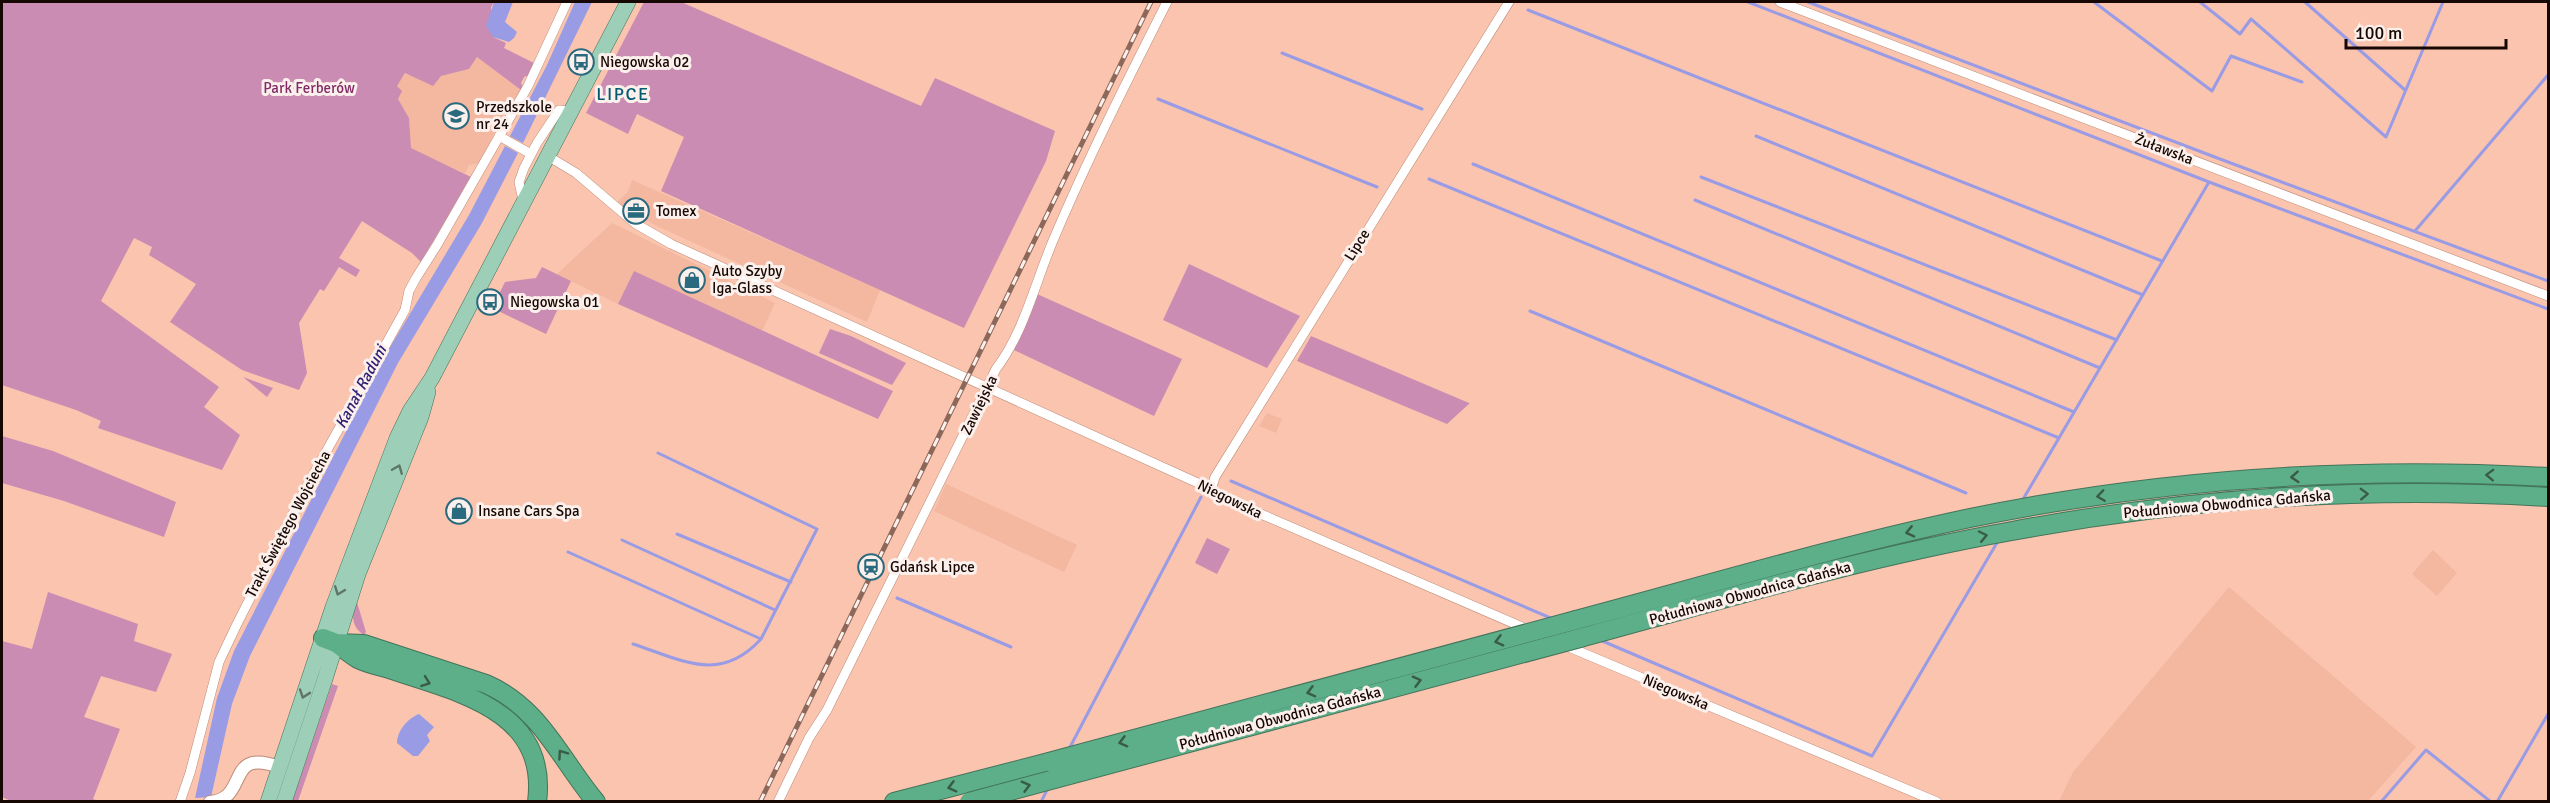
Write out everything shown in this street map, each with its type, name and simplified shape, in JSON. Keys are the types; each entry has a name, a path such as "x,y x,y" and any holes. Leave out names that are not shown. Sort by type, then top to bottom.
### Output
{"highway":[{"name":"Południowa Obwodnica Gdańska","path":"894,801 1049,762 1854,545 1971,518 2193,484 2310,476 2424,473 2548,477"},
{"name":"Południowa Obwodnica Gdańska","path":"969,801 1789,581 2010,531 2145,510 2305,496 2374,494 2548,497"},
{"path":"330,640 364,644 391,661 501,714 524,737 534,756 538,773 537,801"},
{"path":"391,661 486,684 517,702 539,722 596,801"}],"main road":[{"path":"284,801 330,640 397,438 410,411 432,378 523,200 533,153 569,111 628,2"},
{"path":"268,801 279,767 330,640"}],"street":[{"name":"Trakt Świętego Wojciecha","path":"180,801 190,773 219,662 260,575 336,432 405,310 416,278 502,138 567,2"},
{"name":"Zawiejska","path":"778,801 809,738 827,710 988,387 1011,347 1054,237 1108,118 1167,2"},
{"name":"Lipce","path":"1211,490 1215,477 1509,2"},
{"name":"Żuławska","path":"1780,2 2548,296"},
{"path":"502,138 533,153"},
{"name":"Niegowska","path":"533,153 576,173 636,224 663,240 1293,528 1595,658 1937,801"},
{"path":"210,801 226,796 246,765 253,761 262,761 279,767"}],"shaded area":[{"name":"Przedszkole nr 24","path":"477,57 521,90 504,114 479,163 469,165 465,173 411,149 409,118 398,99 396,86 406,73 441,76 469,69"},
{"path":"632,180 880,290 867,322 659,227 627,210 617,202 628,192"},
{"path":"612,223 775,303 762,331 634,271 618,304 557,274"},
{"path":"1267,413 1282,419 1276,433 1259,426"},
{"path":"946,484 1077,545 1064,572 934,511"},
{"path":"2433,550 2457,573 2437,596 2412,574"},
{"path":"2229,587 2416,747 2368,801 2059,801 2073,772"}],"green space":[{"name":"Park Ferberów","path":"2,2 494,2 491,7 493,37 506,43 504,48 534,63 529,75 524,77 521,83 523,87 521,90 477,57 469,69 441,76 433,86 405,73 397,86 402,91 398,99 409,118 411,148 471,177 421,262 412,253 362,221 339,258 360,270 356,277 339,267 324,291 320,289 299,323 307,373 299,390 242,370 170,322 196,284 149,255 152,247 134,238 101,301 219,387 204,407 240,435 222,470 98,428 101,421 2,385"},
{"path":"644,2 681,2 921,106 935,78 1055,131 1046,161 964,328 661,191 684,137 637,114 628,134 586,113"},
{"path":"1189,264 1300,316 1267,368 1163,320"},
{"path":"542,267 571,281 546,334 492,308 505,282 536,278"},
{"path":"634,271 893,391 878,419 618,304"},
{"path":"1037,294 1182,359 1154,416 1014,350"},
{"path":"830,329 851,336 906,363 892,385 819,353"},
{"path":"1311,336 1470,403 1447,424 1297,361"},
{"path":"243,377 273,388 267,397"},
{"path":"2,436 53,451 176,502 164,537 64,501 2,483"},
{"path":"1207,538 1230,549 1217,574 1195,563"},
{"path":"48,592 138,624 134,641 172,654 156,692 101,676 84,717 120,729 93,799 98,801 13,802 2,797 2,641 32,649"},
{"path":"356,599 366,632 364,635 354,624"},
{"path":"332,684 338,686 298,801 292,802"}],"water":[{"path":"494,2 513,2 505,22 517,32 509,42 493,37 486,26"},
{"path":"575,2 592,2 523,143 510,136 547,65"},
{"path":"505,146 518,153 482,223 398,363 250,656 232,704 211,797 195,798 217,698 234,651 383,359 469,215"},
{"path":"419,714 434,727 427,735 430,741 418,756 413,756 397,743 397,738 404,726"}],"waterway":[{"path":"1748,2 2209,182 2548,309"},
{"path":"1808,2 2548,281"},
{"path":"2094,2 2212,91 2231,56 2302,82"},
{"path":"2200,2 2240,34 2251,19 2386,137 2443,2"},
{"path":"2305,2 2405,90"},
{"path":"1528,10 2162,261"},
{"path":"1282,53 1422,109"},
{"path":"2415,231 2548,75"},
{"path":"1158,99 1377,187"},
{"path":"1756,136 2143,295"},
{"path":"1473,164 2074,412"},
{"path":"1701,177 2117,340"},
{"path":"1429,179 2059,438"},
{"path":"2022,501 2209,182"},
{"path":"1695,200 2100,368"},
{"path":"1530,311 1966,493"},
{"path":"633,644 700,664 715,665 731,661 746,653 761,639 817,529 658,453"},
{"path":"1231,481 1553,619"},
{"path":"1068,751 1201,497"},
{"path":"677,534 791,582"},
{"path":"622,540 775,610"},
{"path":"1600,640 1872,756 1998,541"},
{"path":"568,552 761,639"},
{"path":"897,598 1011,647"},
{"path":"2497,802 2548,714"},
{"path":"2381,802 2426,750 2491,802"},
{"path":"1041,802 1048,788"}],"railway":[{"path":"760,802 1151,2"}],"place":[{"name":"Niegowska 02","path":"581,62"},
{"name":"Przedszkole nr 24","path":"456,116"},
{"name":"Tomex","path":"636,211"},
{"name":"Auto Szyby Iga-Glass","path":"692,280"},
{"name":"Niegowska 01","path":"490,302"},
{"name":"Insane Cars Spa","path":"459,511"},
{"name":"Gdańsk Lipce","path":"871,567"}],"district":[{"name":"LIPCE","path":"623,94"}],"water label":[{"name":"Kanał Raduni","path":"361,387"}]}
